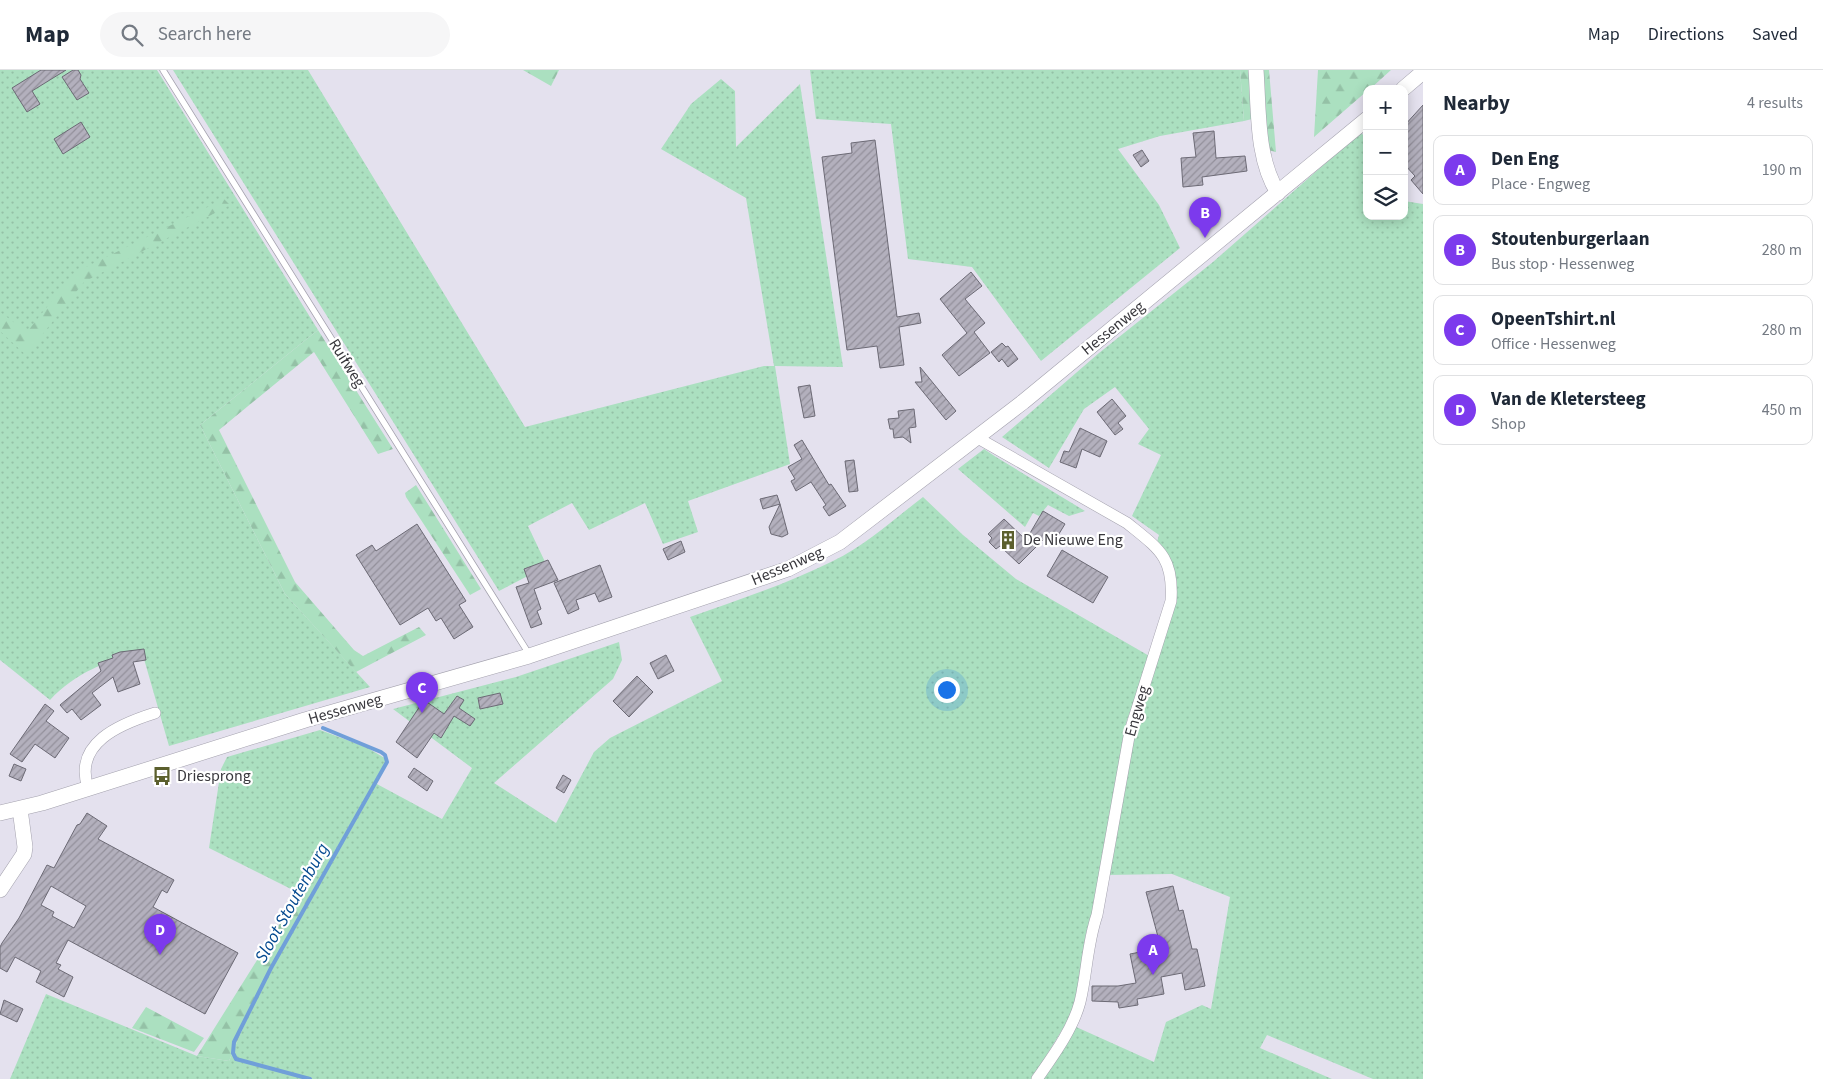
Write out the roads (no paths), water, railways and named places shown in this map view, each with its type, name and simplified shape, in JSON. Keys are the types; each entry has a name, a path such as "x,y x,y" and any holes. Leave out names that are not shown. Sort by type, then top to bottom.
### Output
{"street":[{"path":"1256,70 1264,158 1272,183 1278,193"},
{"path":"1408,85 1423,72"},
{"name":"Hessenweg","path":"0,813 20,809 305,720 530,656 788,570 840,542 976,437 1363,122"},
{"name":"Engweg","path":"976,437 1127,523 1166,559 1172,580 1171,601 1130,731 1097,915 1090,936 1080,1003 1069,1028 1037,1079"},
{"path":"88,788 84,772 90,752 94,747 115,728 155,713"},
{"path":"0,890 24,854 25,847 20,809"}],"lane":[{"name":"Ruifweg","path":"164,70 530,656"}],"waterway":[{"name":"Sloot Stoutenburg","path":"310,1079 236,1059 233,1053 234,1042 271,968 387,762 385,755 381,752 323,728"}],"place":[{"name":"Stoutenburgerlaan","path":"1205,238"},
{"name":"De Nieuwe Eng","path":"1008,540"},
{"name":"OpeenTshirt.nl","path":"422,713"},
{"name":"Driesprong","path":"162,776"},
{"name":"Van de Kletersteeg","path":"160,955"},
{"name":"Den Eng","path":"1153,975"}]}
